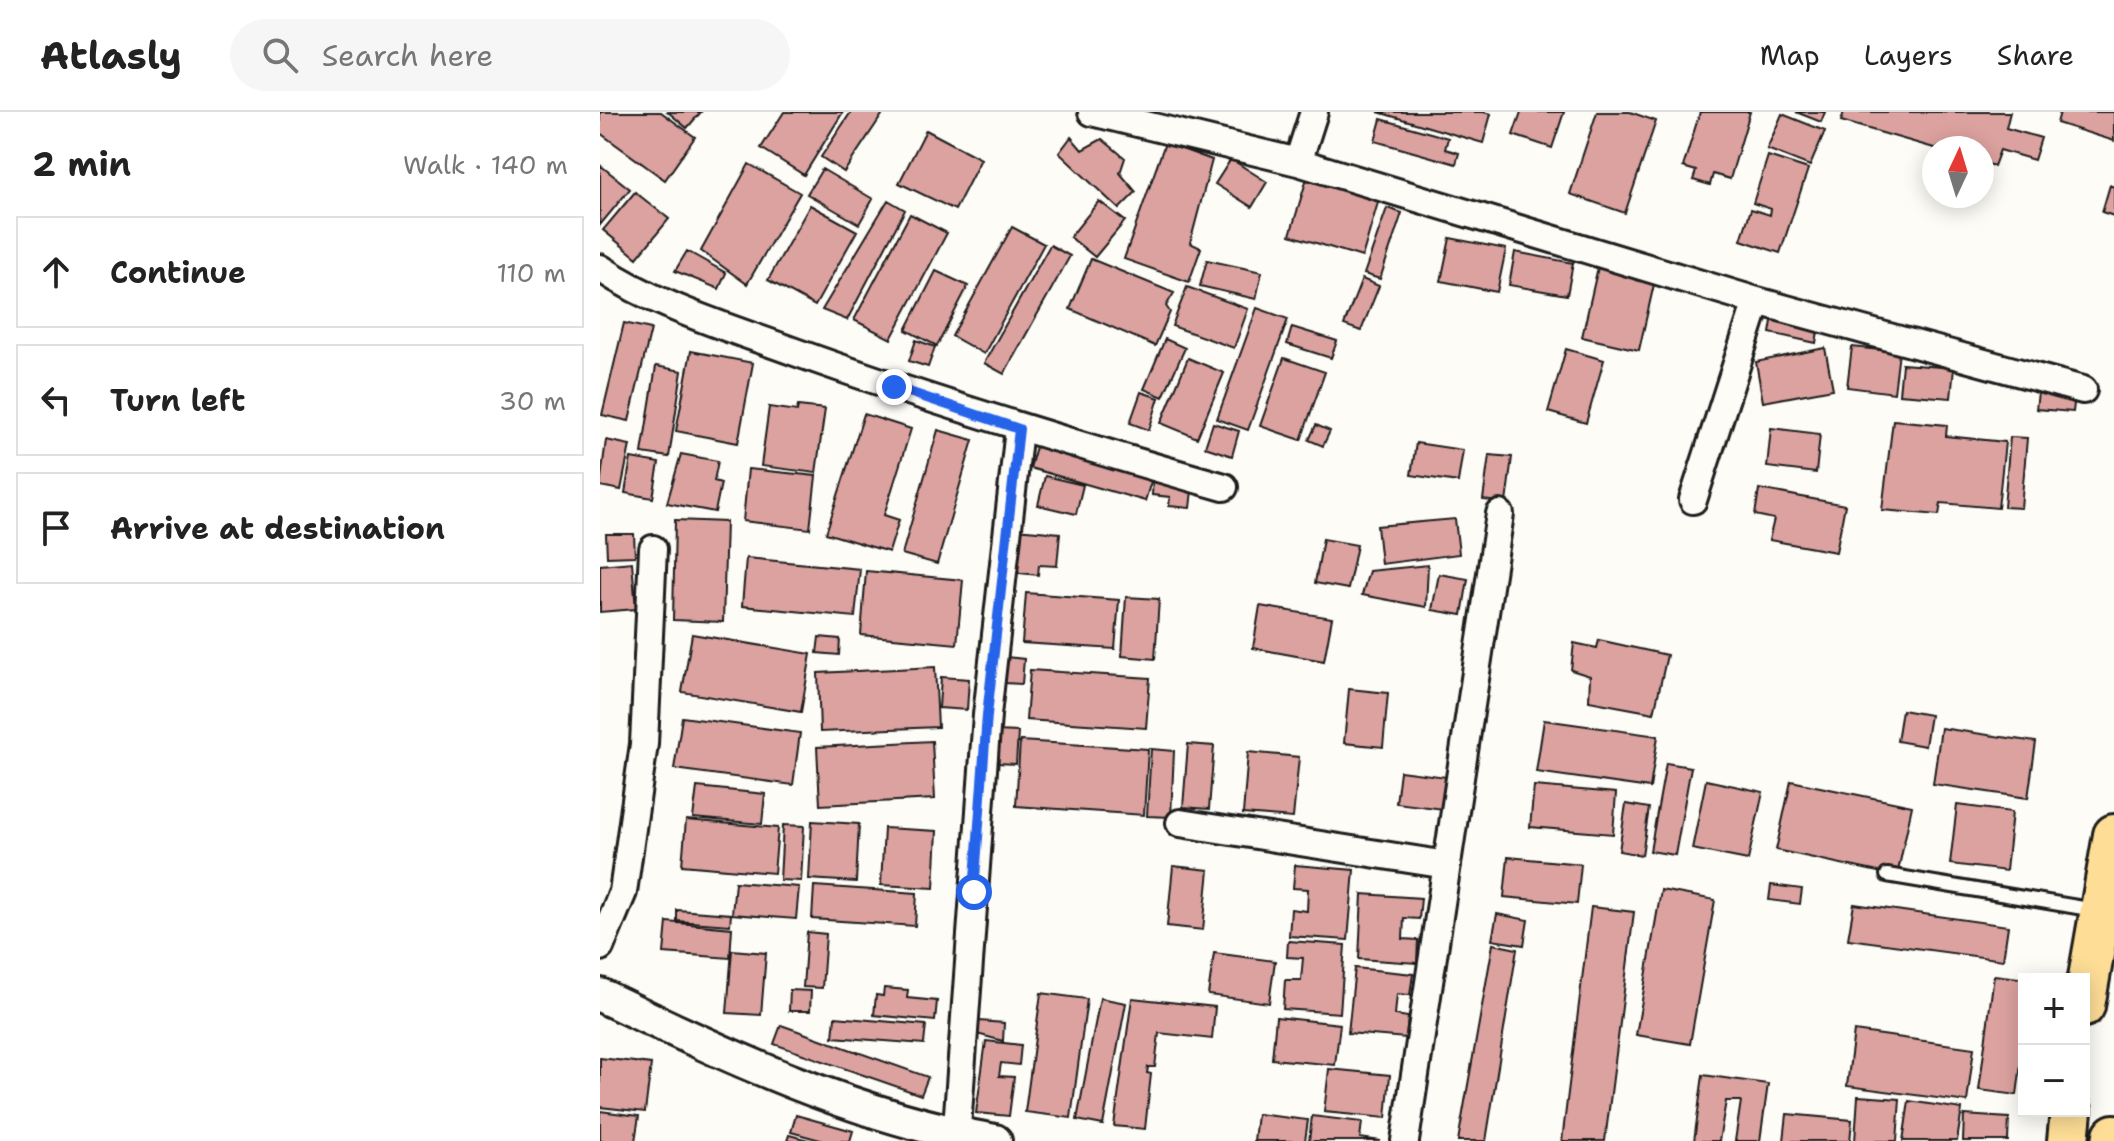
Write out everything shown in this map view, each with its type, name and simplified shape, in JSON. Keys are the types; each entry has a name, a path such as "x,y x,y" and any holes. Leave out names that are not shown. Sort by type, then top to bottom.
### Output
{"main road":[{"path":"2089,973 2114,835"},
{"path":"2068,1141 2070,1117"},
{"path":"2113,1141 2114,1135"}],"street":[{"path":"1092,112 1298,162 1757,301 2083,390"},
{"path":"1298,162 1314,112"},
{"path":"600,268 673,306 1019,429 1224,487"},
{"path":"1693,500 1757,301"},
{"path":"957,1138 987,715 1019,429"},
{"path":"1405,1141 1500,514"},
{"path":"600,947 623,892 644,744 653,549"},
{"path":"1180,823 1447,865"},
{"path":"600,995 806,1090 957,1138 995,1141"}],"lane":[{"path":"1887,875 2098,910"}],"building":[{"path":"600,112 661,112 695,137 665,180 600,133"},
{"path":"668,112 701,112 687,128"},
{"path":"784,112 843,112 804,175 761,148"},
{"path":"851,112 884,112 844,172 821,157"},
{"path":"1378,112 1483,112 1491,114 1483,143"},
{"path":"1521,112 1564,112 1552,148 1513,135"},
{"path":"1597,112 1630,112 1656,121 1625,213 1570,194"},
{"path":"1700,112 1750,112 1730,179 1713,174 1710,185 1693,180 1696,171 1683,167"},
{"path":"1796,112 1825,112 1821,122"},
{"path":"1844,112 2010,112 2006,128 2041,138 2034,160 2000,150 1994,166 1994,136 1922,136 1922,145 1841,121"},
{"path":"2060,112 2114,112 2114,141 2057,123"},
{"path":"1782,114 1825,131 1810,166 1767,149"},
{"path":"1381,119 1448,138 1445,149 1459,153 1456,164 1375,141"},
{"path":"926,130 981,159 955,210 899,183"},
{"path":"1071,137 1082,150 1102,139 1125,158 1120,173 1136,192 1119,209 1059,153"},
{"path":"1165,143 1212,160 1190,243 1201,248 1189,282 1124,259"},
{"path":"1768,156 1808,169 1780,253 1741,240 1751,209 1770,215 1771,209 1753,203"},
{"path":"1231,159 1267,182 1252,207 1215,184"},
{"path":"749,164 800,193 747,284 701,251"},
{"path":"600,165 630,189 600,225"},
{"path":"822,169 873,199 859,224 807,194"},
{"path":"1307,178 1379,199 1362,257 1290,235"},
{"path":"2110,185 2114,187 2114,216 2102,212"},
{"path":"635,192 669,219 637,258 603,230"},
{"path":"888,200 905,210 847,320 822,310"},
{"path":"1099,201 1125,221 1095,257 1070,237"},
{"path":"810,205 857,231 815,306 768,280"},
{"path":"1387,208 1402,213 1380,279 1364,274"},
{"path":"910,214 947,233 891,339 854,320"},
{"path":"1012,227 1044,244 984,354 952,336"},
{"path":"1450,238 1506,249 1497,292 1441,281"},
{"path":"1050,245 1070,256 1004,374 984,363"},
{"path":"687,251 726,273 719,289 675,271"},
{"path":"1515,252 1573,263 1567,295 1509,285"},
{"path":"1091,259 1174,293 1166,306 1170,312 1155,346 1070,309"},
{"path":"1207,260 1262,272 1256,299 1200,286"},
{"path":"1598,267 1655,280 1639,350 1582,337"},
{"path":"936,271 968,286 937,346 906,330"},
{"path":"1362,279 1379,286 1361,331 1344,325"},
{"path":"1187,287 1248,309 1234,348 1172,326"},
{"path":"1257,308 1288,319 1248,430 1217,419"},
{"path":"1773,315 1819,325 1816,343 1770,333"},
{"path":"624,323 651,329 629,421 602,415"},
{"path":"1292,327 1337,341 1331,358 1287,344"},
{"path":"1165,339 1185,348 1163,397 1144,389"},
{"path":"916,340 935,347 928,367 909,361"},
{"path":"1852,347 1899,352 1894,393 1847,387"},
{"path":"1825,348 1833,389 1763,402 1756,362"},
{"path":"1566,349 1604,360 1586,423 1548,412"},
{"path":"691,351 753,363 738,443 676,431"},
{"path":"1188,358 1224,373 1197,438 1161,423"},
{"path":"1284,358 1325,372 1301,440 1260,426"},
{"path":"1902,364 1954,368 1951,398 1899,394"},
{"path":"656,366 682,371 669,457 642,453"},
{"path":"1141,392 1159,398 1149,430 1130,423"},
{"path":"2038,392 2075,395 2073,412 2036,409"},
{"path":"798,406 825,409 816,473 761,466 769,407 797,411"},
{"path":"864,414 911,429 884,515 899,520 889,552 826,533"},
{"path":"1893,420 1947,425 1946,436 2005,442 1998,508 1941,503 1939,515 1882,510"},
{"path":"1213,423 1239,431 1232,456 1205,447"},
{"path":"1316,425 1330,431 1323,446 1309,440"},
{"path":"1771,428 1820,434 1816,473 1767,467"},
{"path":"938,430 973,440 937,564 902,554"},
{"path":"2010,437 2027,438 2021,508 2004,507"},
{"path":"606,440 630,445 621,490 600,486"},
{"path":"1037,443 1153,475 1145,501 1030,468"},
{"path":"1416,443 1463,450 1458,482 1411,475"},
{"path":"681,454 718,461 714,481 721,483 715,512 667,503"},
{"path":"1489,455 1512,457 1506,503 1483,500"},
{"path":"631,458 659,463 653,498 625,493"},
{"path":"748,469 816,476 810,529 743,521"},
{"path":"1045,476 1083,485 1076,514 1038,505"},
{"path":"1153,477 1193,481 1190,508 1169,506 1170,497 1152,495"},
{"path":"1759,489 1845,505 1836,552 1769,540 1774,519 1755,515"},
{"path":"1455,519 1459,554 1381,564 1377,526"},
{"path":"675,520 726,522 723,622 673,620"},
{"path":"1015,529 1060,533 1057,566 1039,565 1038,575 1010,572"},
{"path":"606,534 634,534 635,556 607,557"},
{"path":"1323,539 1357,545 1348,589 1315,583"},
{"path":"746,558 860,569 855,617 742,606"},
{"path":"632,562 636,609 600,612 600,565"},
{"path":"1428,565 1426,607 1362,595 1369,571"},
{"path":"866,571 963,580 957,644 861,635"},
{"path":"1439,574 1468,579 1462,615 1432,610"},
{"path":"1026,593 1119,600 1115,649 1022,643"},
{"path":"1126,597 1159,599 1155,659 1122,656"},
{"path":"1260,606 1332,618 1324,661 1253,648"},
{"path":"692,634 811,654 801,712 682,692"},
{"path":"819,637 840,639 839,655 817,653"},
{"path":"1599,640 1667,655 1654,713 1589,701 1590,676 1571,670 1574,643 1597,648"},
{"path":"1006,657 1024,659 1022,684 1004,683"},
{"path":"935,667 938,727 820,732 818,673"},
{"path":"1030,670 1150,678 1146,728 1026,720"},
{"path":"941,677 969,679 967,710 939,708"},
{"path":"1349,689 1388,693 1383,747 1344,743"},
{"path":"1902,710 1930,715 1925,746 1897,741"},
{"path":"682,717 800,733 793,785 674,769"},
{"path":"1544,720 1658,736 1650,788 1536,772"},
{"path":"1941,728 2036,742 2028,798 1933,784"},
{"path":"996,731 1018,732 1016,764 997,763"},
{"path":"932,741 935,799 820,805 817,747"},
{"path":"1020,741 1148,749 1144,815 1016,806"},
{"path":"1188,744 1214,746 1209,809 1183,807"},
{"path":"1151,749 1174,751 1171,817 1147,816"},
{"path":"1248,752 1299,757 1293,818 1243,814"},
{"path":"1666,763 1691,767 1675,855 1650,851"},
{"path":"1400,771 1447,777 1443,809 1396,803"},
{"path":"1706,780 1763,792 1748,860 1692,849"},
{"path":"1791,781 1912,806 1897,876 1776,850"},
{"path":"1534,786 1616,793 1613,834 1530,827"},
{"path":"697,787 765,794 762,824 693,818"},
{"path":"1626,804 1649,808 1642,855 1619,851"},
{"path":"1957,805 2012,812 2006,871 1950,864"},
{"path":"686,820 778,828 774,873 682,865"},
{"path":"812,821 859,824 856,882 809,879"},
{"path":"783,825 804,826 801,881 780,880"},
{"path":"884,828 937,831 934,888 881,885"},
{"path":"1508,857 1581,864 1577,904 1504,897"},
{"path":"1295,865 1354,870 1348,940 1289,936 1291,909 1307,911 1308,889 1293,888"},
{"path":"1173,866 1209,870 1203,930 1167,926"},
{"path":"735,882 799,887 796,919 732,914"},
{"path":"1771,885 1802,889 1800,904 1769,900"},
{"path":"814,886 917,893 915,926 812,919"},
{"path":"1661,890 1715,900 1690,1044 1636,1035"},
{"path":"1362,894 1421,898 1419,919 1404,918 1403,939 1418,940 1417,963 1359,959"},
{"path":"1854,904 2008,926 2003,960 1848,939"},
{"path":"1591,907 1634,912 1605,1141 1562,1141"},
{"path":"677,910 731,914 730,925 677,921"},
{"path":"1497,914 1528,920 1524,945 1492,940"},
{"path":"667,922 732,928 730,958 664,953"},
{"path":"807,932 826,934 822,988 803,987"},
{"path":"1288,941 1345,945 1340,1013 1283,1009 1285,980 1301,980 1303,958 1287,957"},
{"path":"1493,944 1517,949 1486,1141 1458,1141"},
{"path":"732,950 766,953 761,1015 727,1013"},
{"path":"1214,953 1275,961 1269,1003 1208,995"},
{"path":"1355,968 1413,974 1410,995 1397,994 1395,1015 1408,1017 1406,1038 1348,1033"},
{"path":"1994,975 2018,978 2017,1095 1979,1090"},
{"path":"884,988 908,990 907,998 937,1001 935,1021 874,1015 876,995 883,996"},
{"path":"790,990 811,991 810,1011 789,1011"},
{"path":"1041,993 1087,999 1071,1118 1025,1112"},
{"path":"1100,998 1126,1003 1103,1125 1077,1120"},
{"path":"1132,998 1215,1007 1212,1039 1159,1033 1155,1067 1148,1067 1147,1073 1151,1074 1145,1129 1114,1126"},
{"path":"835,1017 926,1025 924,1044 833,1037"},
{"path":"1276,1017 1340,1024 1335,1065 1272,1059"},
{"path":"979,1021 1004,1023 1003,1041 977,1034"},
{"path":"781,1025 928,1077 921,1095 774,1044"},
{"path":"1854,1031 1974,1048 1967,1102 1847,1086"},
{"path":"986,1041 1021,1045 1019,1065 1001,1063 999,1076 1014,1077 1009,1116 976,1113"},
{"path":"600,1058 651,1064 645,1112 600,1107"},
{"path":"1329,1069 1390,1075 1386,1118 1324,1112"},
{"path":"1703,1075 1768,1084 1760,1141 1735,1141 1741,1101 1726,1101 1719,1141 1694,1141"},
{"path":"1858,1096 1900,1099 1897,1141 1855,1141"},
{"path":"1909,1101 1962,1109 1957,1141 1903,1141"},
{"path":"600,1111 639,1116 635,1141 600,1141"},
{"path":"1257,1114 1308,1120 1305,1141 1254,1141"},
{"path":"1787,1114 1852,1120 1850,1141 1784,1141"},
{"path":"796,1115 853,1131 850,1141 824,1141 791,1132"},
{"path":"1964,1115 2009,1118 2008,1141 1963,1141"},
{"path":"1312,1116 1362,1122 1360,1138 1381,1141 1309,1141"},
{"path":"789,1135 812,1141 787,1141"}],"route":[{"path":"894,387 1019,429 987,715 974,892"}]}
